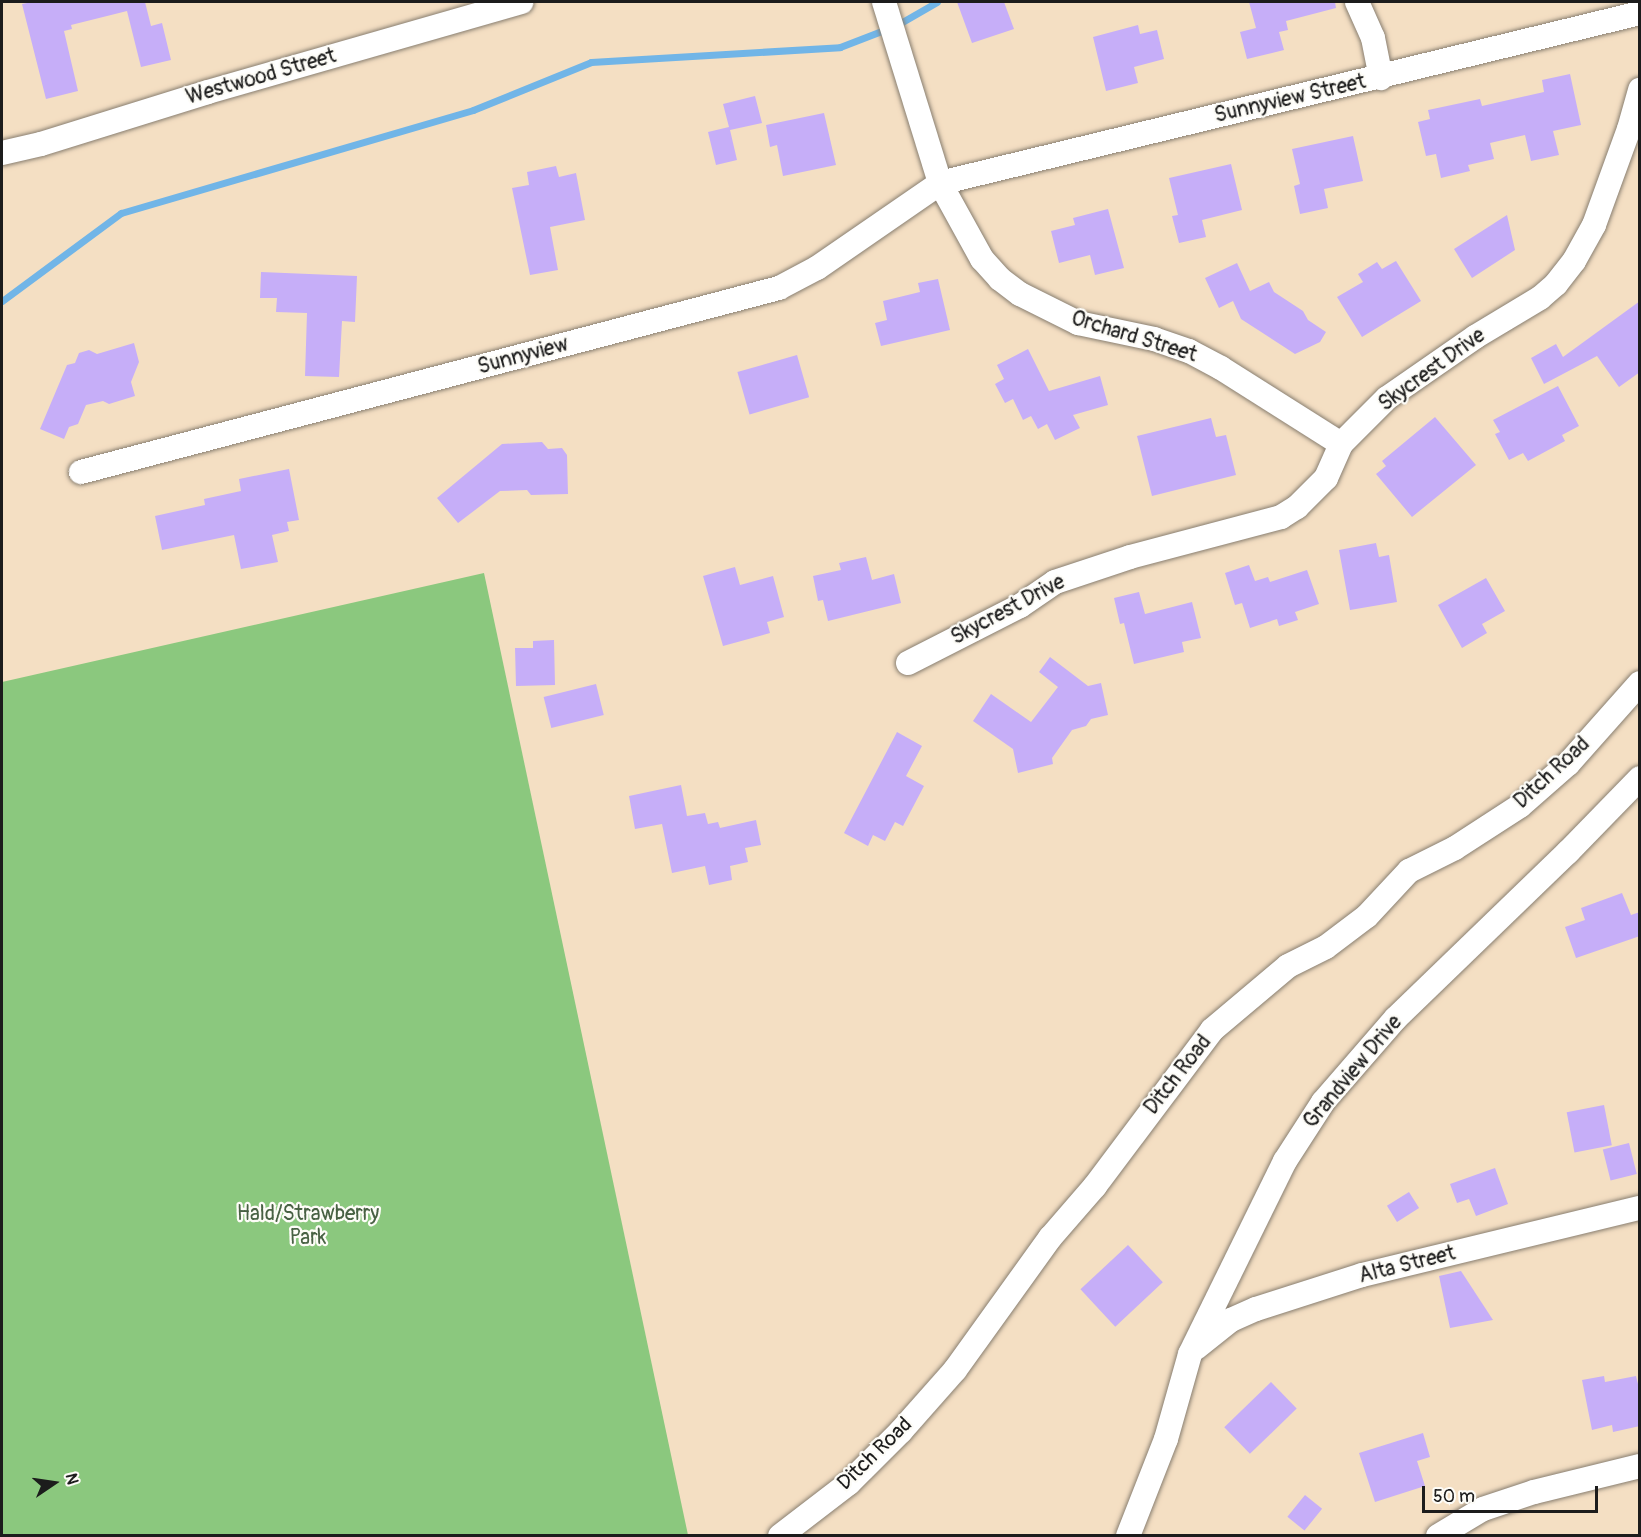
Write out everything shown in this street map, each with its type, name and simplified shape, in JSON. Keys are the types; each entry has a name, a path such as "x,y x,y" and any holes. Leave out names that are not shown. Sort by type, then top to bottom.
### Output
{"street":[{"name":"Westwood Street","path":"2,153 41,144 474,8 520,2"},
{"name":"Orchard Street","path":"884,2 940,183 982,259 1000,279 1020,294 1078,323 1154,339 1189,351 1221,368 1341,444"},
{"path":"1357,2 1373,38 1381,78"},
{"name":"Sunnyview Street","path":"940,183 1381,78 1640,13"},
{"name":"Skycrest Drive","path":"908,663 1020,606 1055,582 1089,569 1281,516 1312,494 1326,478 1341,444 1387,398 1475,337 1540,298 1556,285 1574,261 1594,225 1629,129 1640,90"},
{"name":"Sunnyview","path":"81,472 779,288 817,268 940,183"},
{"name":"Ditch Road","path":"780,1536 849,1483 901,1431 955,1370 1050,1238 1095,1186 1212,1030 1288,966 1326,947 1368,916 1409,871 1455,848 1520,806 1568,764 1640,683"},
{"name":"Grandview Drive","path":"1128,1536 1166,1439 1190,1354 1285,1161 1323,1102 1396,1018 1568,852 1640,778"},
{"name":"Alta Street","path":"1190,1354 1224,1324 1256,1309 1362,1275 1640,1208"},
{"path":"1438,1536 1483,1509 1534,1492 1640,1466"}],"green space":[{"name":"Hald/Strawberry Park","path":"484,573 688,1535 2,1535 2,682"}],"building":[{"path":"32,2 145,2 151,26 162,23 171,60 141,67 127,11 71,25 72,29 64,31 78,91 46,99 22,4"},
{"path":"957,2 1004,2 1014,29 972,43"},
{"path":"1249,2 1335,2 1336,8 1286,21 1288,30 1279,32 1284,50 1247,59 1240,32 1256,28"},
{"path":"1138,25 1140,34 1157,30 1164,59 1134,67 1138,83 1106,91 1093,37"},
{"path":"1570,74 1581,125 1553,131 1559,155 1531,161 1525,135 1490,143 1494,159 1468,165 1470,171 1441,178 1436,154 1426,156 1418,122 1430,119 1428,110 1480,99 1482,106 1544,92 1542,80"},
{"path":"755,96 762,123 730,130 737,160 716,165 708,132 729,127 723,104"},
{"path":"824,113 836,165 783,176 777,145 770,147 766,125"},
{"path":"1353,136 1363,181 1324,189 1328,208 1300,214 1294,186 1300,184 1292,149"},
{"path":"1231,164 1242,210 1202,220 1206,237 1179,243 1172,216 1178,215 1169,178"},
{"path":"556,166 559,177 576,173 585,220 550,227 558,270 530,275 512,188 529,185 527,172"},
{"path":"1108,209 1124,268 1095,275 1090,255 1059,263 1051,231 1075,225 1073,218"},
{"path":"1507,215 1515,250 1472,278 1454,249"},
{"path":"1396,261 1421,301 1362,337 1337,297 1363,282 1358,274 1377,262 1382,269"},
{"path":"1237,263 1250,291 1269,282 1274,292 1303,311 1308,320 1326,332 1320,342 1295,354 1241,319 1233,301 1219,308 1205,278"},
{"path":"261,272 357,276 355,322 342,321 339,377 305,376 307,313 276,312 277,298 260,298"},
{"path":"938,279 950,330 881,346 875,323 887,320 883,301 920,292 918,283"},
{"path":"1640,301 1640,372 1619,387 1597,356 1544,384 1531,358 1556,344 1563,357"},
{"path":"134,343 139,362 131,382 135,396 109,404 103,401 86,405 78,424 69,427 64,439 40,429 67,365 75,363 79,353 89,350 97,354"},
{"path":"1028,349 1049,391 1100,376 1108,405 1073,415 1080,428 1055,440 1047,424 1038,429 1031,416 1023,420 1013,399 1005,403 995,384 1004,379 997,365"},
{"path":"797,355 809,397 750,414 737,372"},
{"path":"1558,386 1579,426 1562,435 1565,441 1528,461 1523,453 1509,460 1495,434 1500,432 1493,420"},
{"path":"1435,417 1476,465 1412,517 1376,474 1386,466 1382,461"},
{"path":"1211,418 1216,437 1226,435 1236,475 1152,496 1137,436"},
{"path":"542,442 548,449 562,448 567,455 568,494 531,495 527,490 500,491 458,523 437,498 502,444"},
{"path":"289,469 299,520 287,522 289,531 272,535 278,562 241,569 234,535 162,550 155,516 205,505 204,499 241,491 239,479"},
{"path":"1376,543 1379,557 1389,555 1397,602 1350,610 1339,550"},
{"path":"866,557 872,580 894,574 901,603 828,621 823,600 818,601 813,576 841,570 839,563"},
{"path":"1249,565 1255,581 1268,577 1270,582 1307,570 1319,604 1295,612 1298,620 1279,626 1277,619 1250,628 1242,603 1235,605 1225,573"},
{"path":"735,567 740,585 773,576 784,617 767,622 770,633 723,646 703,576"},
{"path":"1486,578 1505,611 1482,624 1487,633 1462,648 1438,605"},
{"path":"1139,592 1145,614 1192,602 1201,638 1182,642 1184,652 1134,664 1124,623 1120,624 1114,598"},
{"path":"554,640 555,685 516,686 515,648 533,648 533,641"},
{"path":"1050,657 1088,686 1101,683 1108,715 1091,719 1086,726 1072,730 1052,758 1053,764 1018,773 1013,749 973,721 991,694 1031,722 1058,687 1039,672"},
{"path":"596,684 604,715 551,728 544,697"},
{"path":"897,732 922,746 906,776 924,786 903,826 895,822 885,841 873,835 868,846 844,833"},
{"path":"681,785 687,816 705,813 708,824 718,822 720,828 756,820 761,845 745,848 748,862 730,866 732,880 709,885 705,866 672,873 662,824 635,829 629,796"},
{"path":"1622,893 1631,915 1640,912 1640,936 1576,958 1565,927 1585,920 1581,908"},
{"path":"1604,1105 1612,1145 1575,1152 1567,1112"},
{"path":"1629,1143 1637,1174 1611,1181 1603,1150"},
{"path":"1495,1168 1508,1204 1476,1216 1469,1199 1457,1203 1450,1184"},
{"path":"1409,1192 1419,1208 1397,1222 1387,1206"},
{"path":"1128,1245 1163,1282 1115,1327 1080,1289"},
{"path":"1461,1271 1493,1320 1450,1328 1439,1276"},
{"path":"1604,1376 1605,1382 1636,1376 1640,1392 1640,1426 1613,1432 1612,1425 1592,1430 1582,1380"},
{"path":"1271,1382 1297,1409 1250,1454 1224,1427"},
{"path":"1423,1433 1430,1457 1417,1461 1425,1486 1375,1502 1359,1453"},
{"path":"1305,1495 1322,1509 1304,1531 1287,1517"}],"waterway":[{"path":"897,25 937,2"},
{"path":"2,301 121,213 473,110 591,62 840,47 887,29"}]}
